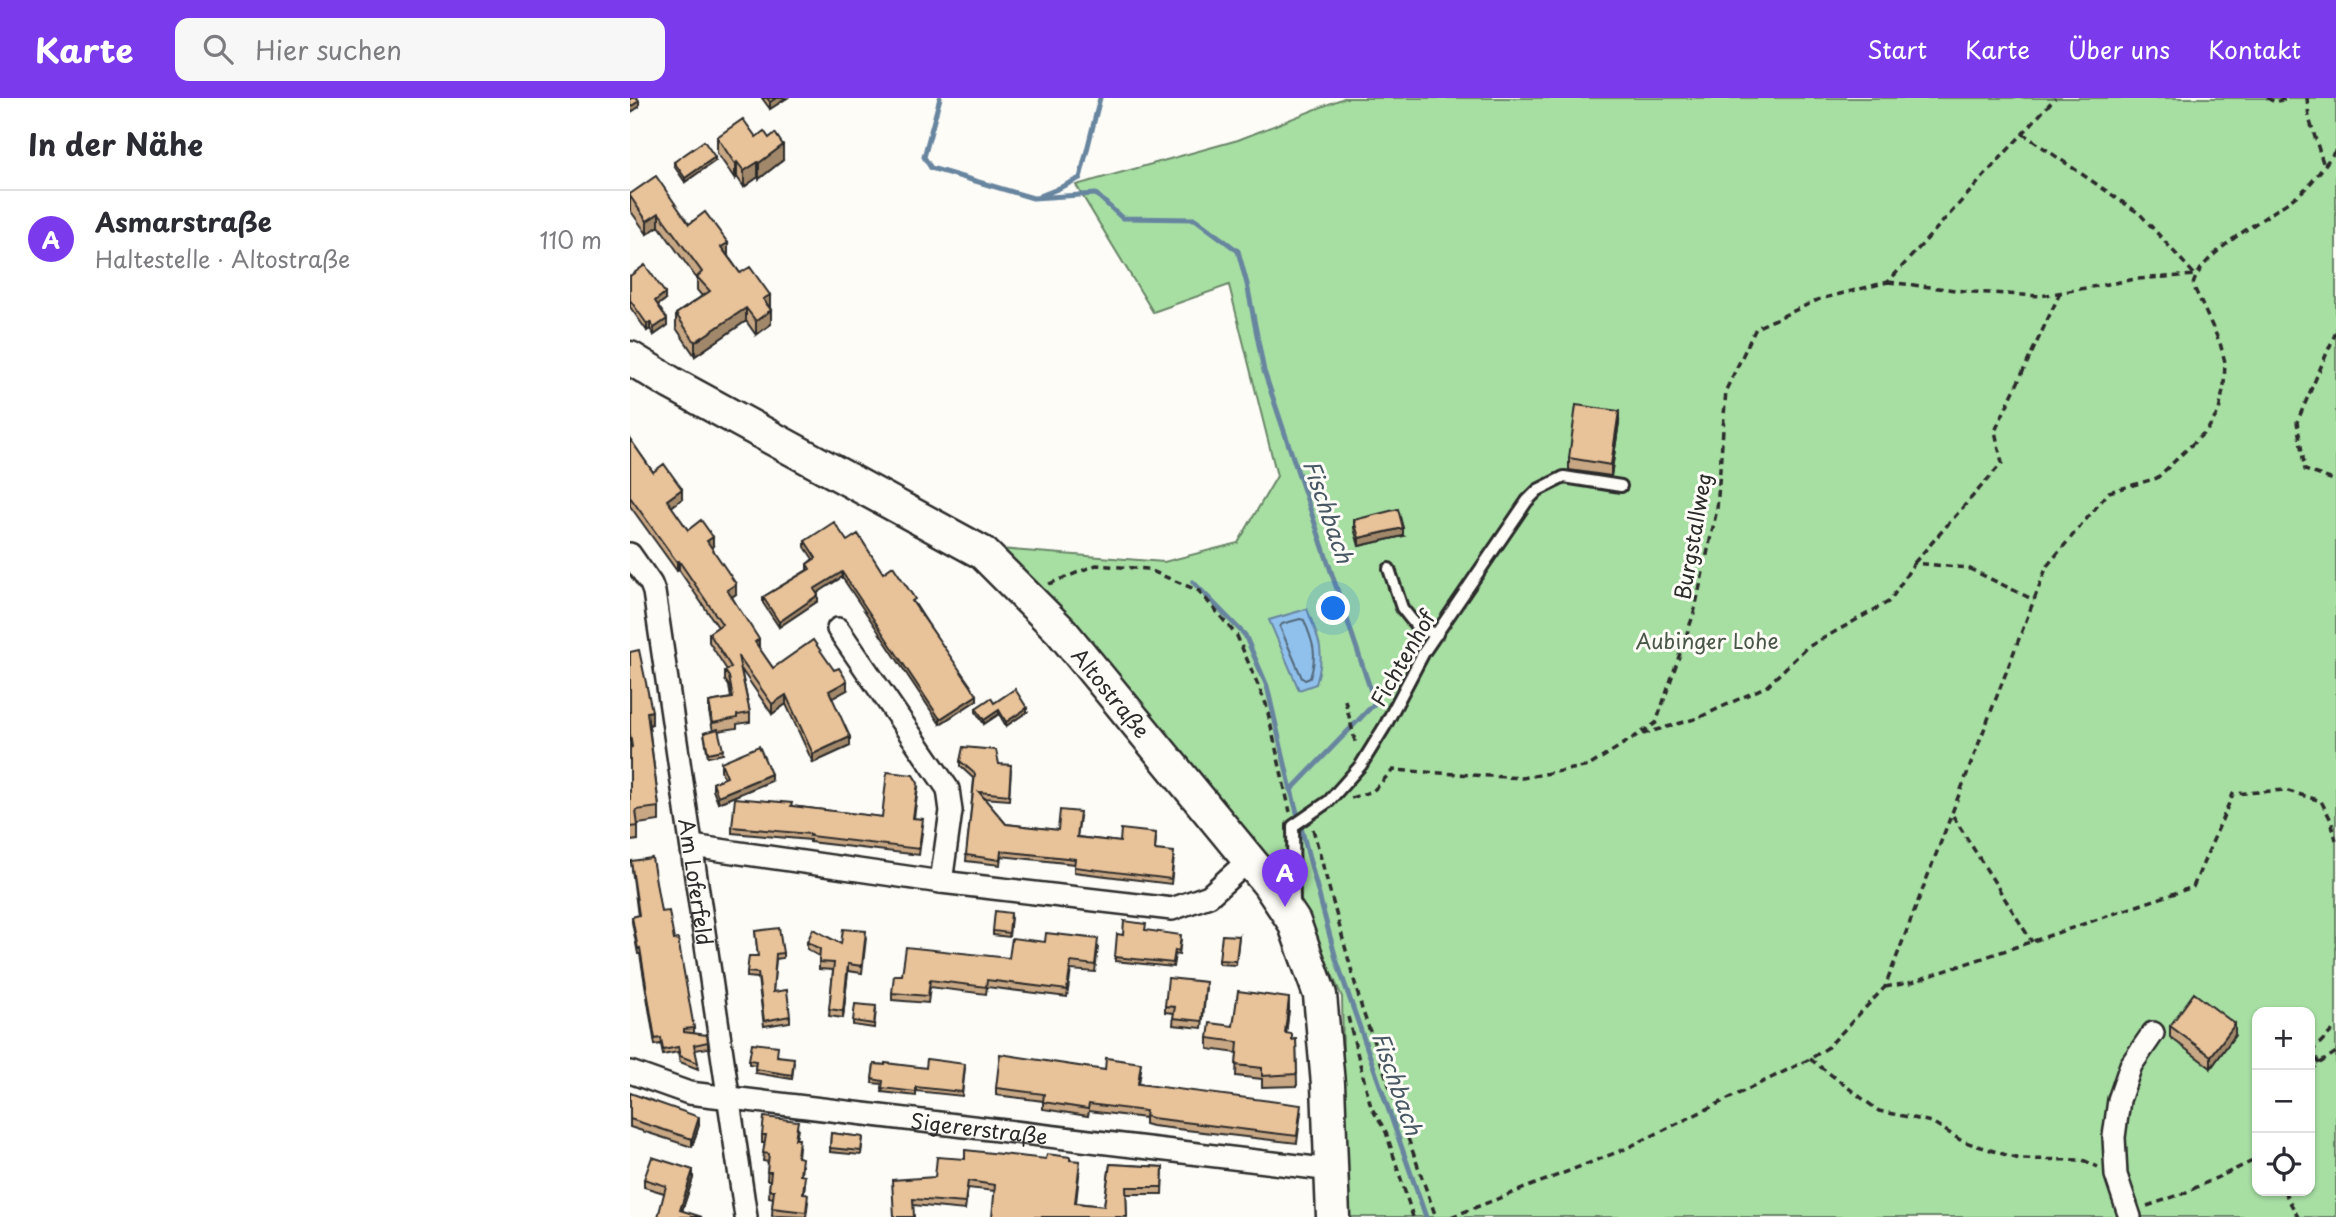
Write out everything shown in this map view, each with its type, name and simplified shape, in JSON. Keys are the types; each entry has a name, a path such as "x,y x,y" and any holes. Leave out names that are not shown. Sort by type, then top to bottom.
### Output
{"main road":[{"name":"Altostraße","path":"630,358 982,553 1061,631 1268,883 1294,922 1320,995 1328,1084 1333,1217"}],"street":[{"name":"Am Loferfeld","path":"630,554 651,584 653,592 746,1217"},
{"path":"838,629 947,789 951,811 941,882"},
{"path":"692,846 941,882 1172,909 1209,896 1249,860"},
{"path":"2129,1214 2116,1175 2114,1137 2119,1100 2131,1065 2153,1033"},
{"name":"Sigererstraße","path":"630,1072 689,1093 1332,1170"}],"lane":[{"name":"Fichtenhof","path":"1293,827 1328,802 1361,765 1437,634 1527,500 1538,490 1564,477 1621,486"},
{"path":"1389,569 1402,608 1418,628 1437,634"},
{"path":"1293,827 1294,922"}],"path":[{"path":"1888,282 2054,98"},
{"path":"2267,98 2275,102 2288,98"},
{"path":"2307,98 2309,118 2324,166"},
{"path":"2022,134 2140,214 2195,275"},
{"path":"1451,1217 1625,1149 1810,1059 1827,1048 1885,987 2047,566 2109,492 2157,478 2199,438 2219,411 2225,362 2220,344 2193,285 2195,275 2214,255 2243,232 2307,187 2336,150"},
{"path":"1888,282 2040,296 2136,279 2195,275"},
{"name":"Burgstallweg","path":"1310,815 1329,805 1373,791 1393,770 1522,778 1589,766 1656,723 1694,613 1717,509 1726,390 1756,328 1820,299 1888,282"},
{"path":"1636,735 1698,718 1767,686 1806,648 1890,601 1914,563 2002,463 1994,430 2060,293"},
{"path":"2336,332 2297,422 2305,470 2336,481"},
{"path":"1914,563 1968,568 2034,600"},
{"path":"1025,594 1096,565 1147,569 1199,592 1237,636 1266,704 1293,827"},
{"path":"1345,700 1355,740"},
{"path":"1885,987 1909,983 2193,887 2233,794 2285,790 2321,801 2331,820 2336,840"},
{"path":"1310,815 1362,1009 1436,1217"},
{"path":"1953,815 2032,942"},
{"path":"1347,1014 1371,1107 1386,1132 1413,1217"},
{"path":"2319,1064 2313,1050 2336,1027"},
{"path":"2315,1067 2336,1052"},
{"path":"1810,1059 1879,1111 1932,1122 1962,1141 2018,1159 2083,1160 2116,1175"},
{"path":"2129,1214 2182,1194 2252,1160"},
{"path":"2287,1196 2298,1217"}],"green space":[{"name":"Aubinger Lohe","path":"1344,98 2336,98 2336,1217 1346,1217 1342,997 1306,916 999,549 1164,562 1238,543 1277,476 1229,285 1153,312 1076,185 1238,140"}],"water":[{"path":"1307,609 1318,637 1321,654 1316,684 1299,690 1269,620"}],"building":[{"path":"630,98 637,98 639,101 630,107"},
{"path":"743,119 756,137 764,131 769,138 775,133 783,145 744,171 737,162 735,164 717,137"},
{"path":"704,141 715,157 685,178 674,162"},
{"path":"656,176 689,224 705,212 728,243 721,247 740,273 750,267 770,295 763,299 771,310 756,321 746,308 695,342 676,314 710,291 697,277 702,272 659,213 647,221 630,196"},
{"path":"645,265 665,293 655,301 667,319 654,328 650,322 647,324 630,300 630,276"},
{"path":"1576,405 1619,411 1611,465 1569,458"},
{"path":"630,439 653,472 664,464 682,489 667,500 688,530 701,520 713,537 707,541 736,584 727,590 759,639 755,642 773,668 813,640 834,670 839,668 847,681 829,691 850,737 813,754 786,695 772,704 738,656 750,713 713,723 709,702 733,698 729,677 725,671 731,667 709,633 722,624 679,561 677,562 630,497"},
{"path":"1398,509 1403,528 1359,538 1354,520"},
{"path":"834,522 847,541 858,534 883,573 893,566 915,599 912,601 977,695 940,719 842,572 814,589 818,595 779,622 763,597 810,569 807,564 816,558 805,541"},
{"path":"639,650 652,711 647,712 659,807 636,810 638,826 630,827 630,652"},
{"path":"1015,689 1027,708 1006,722 999,710 984,720 976,708 991,698 994,703"},
{"path":"718,729 723,750 708,753 704,733"},
{"path":"759,746 771,774 718,796 713,783 727,777 721,762"},
{"path":"963,747 996,750 999,764 1011,765 1009,795 979,792 1006,824 1058,830 1060,810 1080,812 1077,837 1120,842 1121,829 1156,833 1155,850 1174,852 1171,879 1074,867 1075,859 1001,851 1000,860 966,855 975,774 960,761"},
{"path":"887,772 913,775 918,783 913,818 923,819 919,849 810,836 811,834 732,827 735,798 792,803 791,806 882,817"},
{"path":"652,858 661,912 669,911 674,940 678,939 694,1028 684,1029 684,1032 707,1035 708,1042 694,1045 698,1063 680,1056 678,1047 663,1050 661,1038 655,1039 640,948 638,949 632,917 639,915 631,861"},
{"path":"995,911 1011,913 1009,933 993,931"},
{"path":"1124,921 1146,924 1145,930 1181,935 1179,951 1175,950 1173,963 1115,957 1117,934 1123,935"},
{"path":"779,928 783,953 776,954 773,992 787,990 790,1016 764,1021 758,973 747,972 749,956 758,956 755,931"},
{"path":"813,929 841,944 843,929 866,931 862,966 848,964 843,1011 829,1009 834,963 819,962 820,949 807,942"},
{"path":"1046,933 1098,939 1095,965 1071,962 1067,990 987,980 986,987 930,980 928,996 892,993 894,975 902,975 906,947 1009,958 1012,938 1045,942"},
{"path":"1222,935 1239,936 1236,961 1219,960"},
{"path":"1168,978 1206,982 1202,1021 1173,1018 1175,1007 1165,1006"},
{"path":"1238,991 1289,998 1285,1033 1292,1034 1292,1040 1296,1039 1297,1074 1262,1076 1262,1068 1236,1065 1238,1042 1208,1038 1210,1023 1233,1026"},
{"path":"2194,993 2235,1024 2211,1056 2170,1026"},
{"path":"855,1004 876,1006 874,1024 853,1021"},
{"path":"752,1043 778,1046 777,1056 794,1058 792,1075 755,1069 756,1061 749,1060"},
{"path":"1000,1054 1105,1070 1106,1058 1141,1063 1138,1084 1301,1105 1297,1136 1152,1118 1145,1116 1146,1111 1089,1104 1088,1109 1043,1102 1044,1094 996,1088"},
{"path":"927,1059 965,1064 962,1092 916,1087 916,1092 882,1088 883,1081 872,1079 874,1064 926,1068"},
{"path":"630,1093 699,1117 692,1139 630,1119"},
{"path":"764,1117 798,1121 795,1139 799,1139 797,1157 802,1158 800,1175 805,1176 803,1193 808,1194 806,1212 772,1208 774,1190 769,1190 771,1172 767,1172 769,1154 763,1153 766,1135 762,1135"},
{"path":"831,1133 863,1137 861,1151 830,1148"},
{"path":"965,1150 1046,1159 1047,1154 1080,1161 1075,1203 1104,1206 1110,1164 1163,1167 1162,1187 1126,1187 1127,1217 992,1217 995,1185 968,1181 965,1203 913,1199 914,1217 894,1217 892,1180 935,1177 937,1157 965,1159"},
{"path":"652,1157 693,1170 680,1210 702,1217 658,1217 666,1186 644,1179"}],"waterway":[{"name":"Fischbach","path":"940,98 924,157 931,168 1033,198 1096,194 1122,218 1195,219 1238,251 1264,371 1375,703 1291,790 1336,959 1426,1217"},
{"path":"1040,196 1080,178 1100,98"},
{"path":"1193,582 1245,635 1267,686 1291,790"}],"place":[{"name":"Asmarstraße","path":"1285,907"}]}
